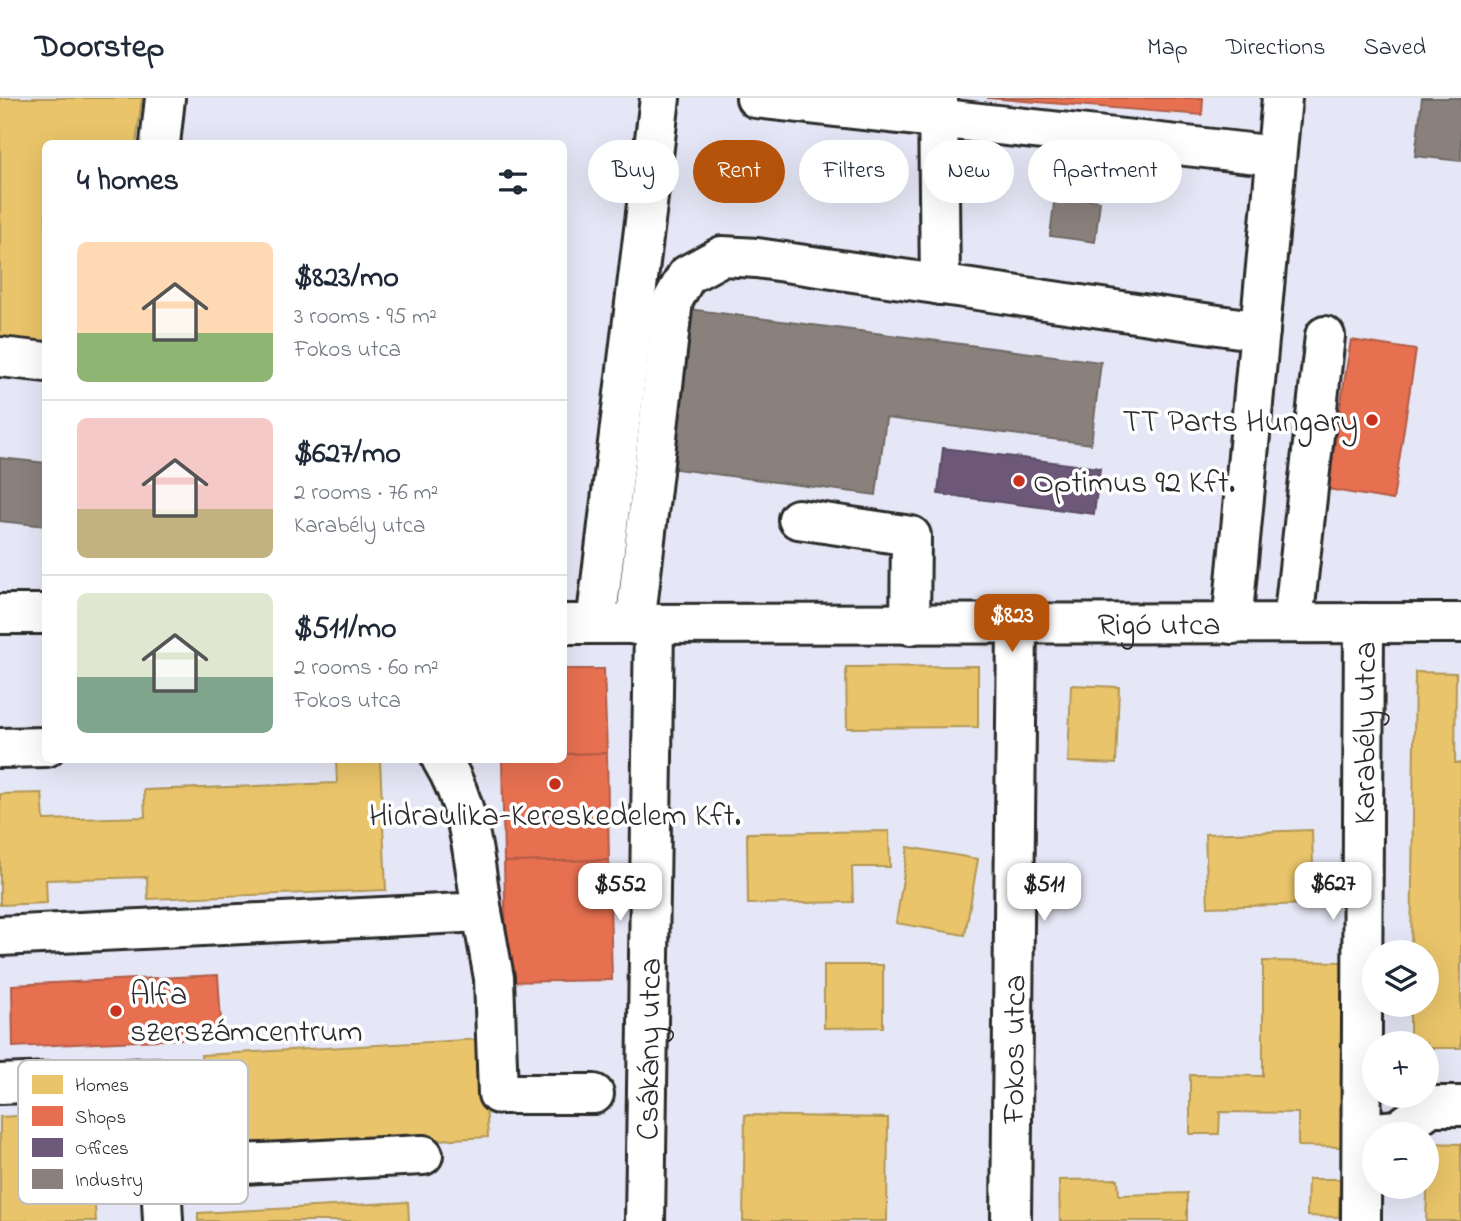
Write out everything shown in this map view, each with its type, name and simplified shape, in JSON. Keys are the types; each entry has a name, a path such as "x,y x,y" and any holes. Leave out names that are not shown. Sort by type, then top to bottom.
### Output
{"street":[{"path":"160,140 165,98"},
{"path":"580,624 660,98"},
{"path":"757,98 937,108 1276,156"},
{"path":"1232,624 1282,98"},
{"path":"937,108 940,285"},
{"name":"Csákány utca","path":"645,1221 645,625 673,300 687,275 722,256 757,258 1260,331"},
{"path":"1293,623 1325,336"},
{"path":"0,357 42,362"},
{"path":"798,519 911,536 909,625"},
{"path":"0,614 42,614"},
{"name":"Karabély utca","path":"1362,1122 1364,623"},
{"name":"Rigó utca","path":"580,624 1461,623"},
{"name":"Fokos utca","path":"1010,1221 1017,624"},
{"path":"0,748 42,747"},
{"path":"444,763 458,785 494,978 498,1094 594,1094"},
{"path":"0,936 482,912"},
{"path":"0,1084 18,1083"},
{"path":"1409,1122 1431,1106 1461,1106"},
{"path":"248,1164 423,1155"},
{"name":"Karabély utca","path":"1362,1199 1362,1221"}],"building: Homes":[{"path":"0,98 142,98 137,140 42,140 42,346 0,341"},
{"path":"978,666 978,727 847,728 846,667"},
{"path":"1415,672 1456,673 1455,763 1461,763 1461,1048 1439,1048 1439,1031 1410,1031 1410,1017 1439,1017 1439,940 1411,940"},
{"path":"1071,685 1119,687 1116,764 1068,762"},
{"path":"336,763 380,763 386,890 148,899 147,877 46,880 47,903 0,905 0,794 42,793 44,820 145,817 144,790 337,783"},
{"path":"1312,830 1314,904 1208,907 1205,834"},
{"path":"889,831 890,867 852,867 853,902 748,904 747,833"},
{"path":"908,847 978,859 965,935 896,923"},
{"path":"1263,961 1344,962 1343,1147 1298,1146 1298,1113 1220,1112 1219,1134 1190,1134 1190,1075 1263,1076"},
{"path":"824,965 883,965 883,1027 824,1028"},
{"path":"482,1039 488,1137 248,1151 248,1060 201,1060 201,1055"},
{"path":"745,1115 888,1118 887,1221 743,1221"},
{"path":"18,1116 18,1204 95,1204 96,1221 0,1221 0,1117"},
{"path":"1439,1143 1461,1144 1461,1221 1426,1221 1427,1199 1439,1199"},
{"path":"1118,1179 1119,1195 1187,1193 1187,1221 1060,1221 1059,1180"},
{"path":"1308,1179 1340,1179 1339,1217 1307,1216"},
{"path":"408,1202 409,1221 198,1221 198,1213"}],"building: Shops":[{"path":"987,98 1203,98 1202,115"},
{"name":"TT Parts Hungary","path":"1351,340 1416,350 1393,500 1327,489"},
{"path":"567,669 604,669 607,753 567,754"},
{"name":"Hidraulika-Kereskedelem Kft.","path":"607,753 609,860 504,862 502,763 567,763 567,754"},
{"path":"609,860 612,980 507,982 504,862"},
{"name":"Alfa szerszámcentrum","path":"218,975 222,1037 13,1047 12,985"}],"building: Offices":[{"name":"Optimus 92 Kft.","path":"943,448 1100,468 1094,514 938,494"}],"building: Industry":[{"path":"1422,98 1461,98 1461,161 1415,156"},
{"path":"1054,203 1100,203 1095,242 1050,236"},
{"path":"688,309 1101,362 1091,444 886,418 876,495 668,468"},
{"path":"0,458 42,463 42,526 0,521"}],"place":[{"name":"TT Parts Hungary","path":"1372,420"},
{"name":"Optimus 92 Kft.","path":"1019,481"},
{"name":"Hidraulika-Kereskedelem Kft.","path":"555,784"},
{"name":"Alfa szerszámcentrum","path":"116,1011"}]}
